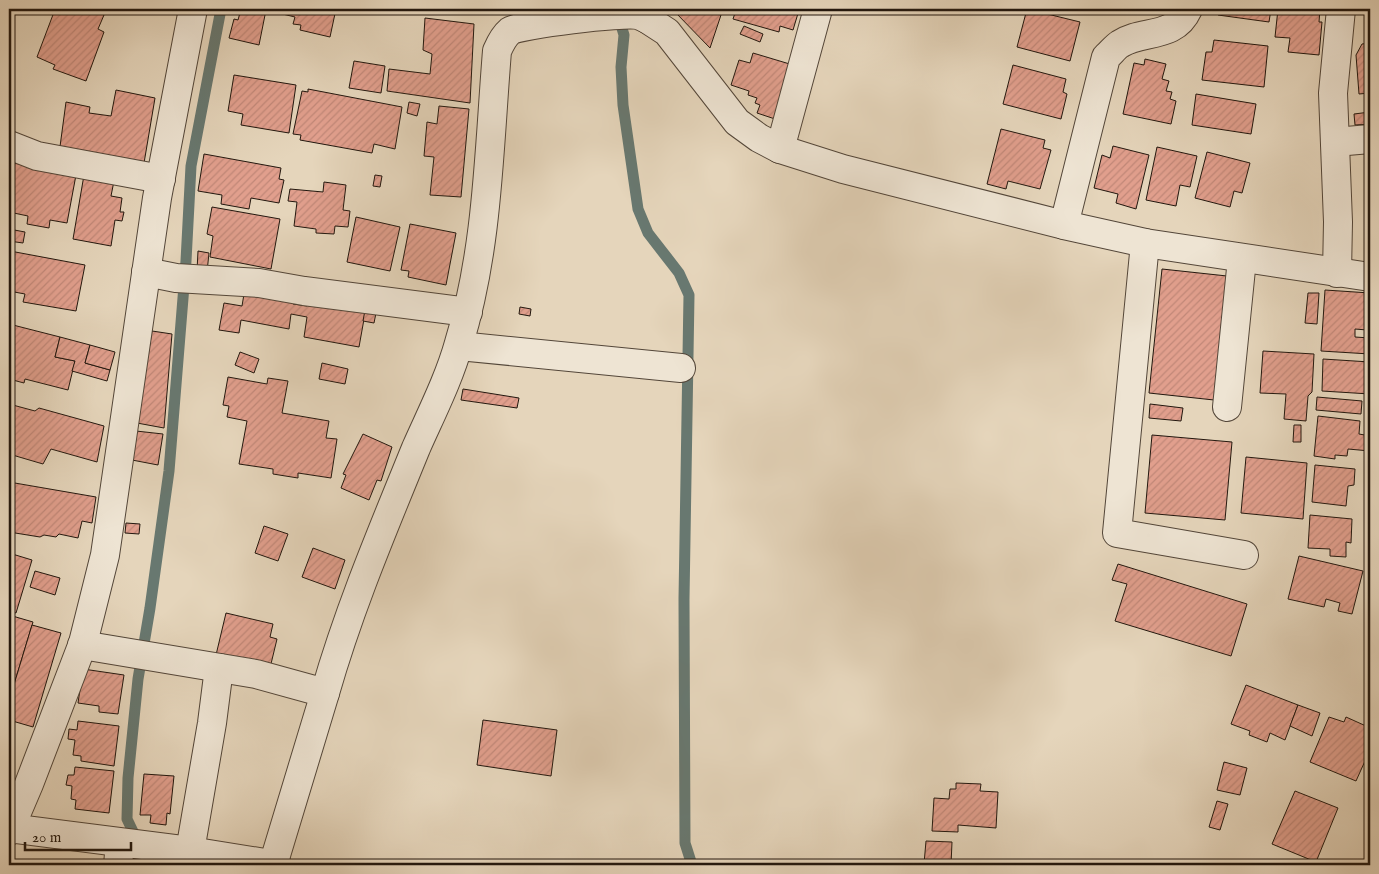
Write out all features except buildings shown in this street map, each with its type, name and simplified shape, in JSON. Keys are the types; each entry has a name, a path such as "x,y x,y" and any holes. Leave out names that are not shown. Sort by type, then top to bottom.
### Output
{"street":[{"path":"194,9 161,179 105,555 82,645 29,784 9,829 120,850 186,854 275,865 339,644 370,561 459,346 468,312 480,239 497,51 502,40 510,31 524,26 608,16 649,14 667,32 737,122 759,138 780,149 843,169 1064,225 1145,242 1370,277"},
{"path":"780,149 818,9"},
{"path":"1064,225 1106,58 1121,43 1166,30 1183,19 1188,9"},
{"path":"1337,273 1338,222 1333,93 1341,9"},
{"path":"1335,142 1370,138"},
{"path":"9,145 37,156 161,179"},
{"path":"1145,242 1117,533 1244,555"},
{"path":"1227,407 1242,258"},
{"path":"146,272 176,278 259,283 304,291 468,312"},
{"path":"459,346 681,368"},
{"path":"82,645 256,674 325,693"},
{"path":"186,854 212,722 219,668"}],"waterway":[{"path":"149,865 127,819 128,778 138,679 169,471 186,261 191,166 221,9"},
{"path":"618,15 624,35 621,67 623,105 638,209 648,233 679,273 689,295 684,599 685,843 692,865"}]}
